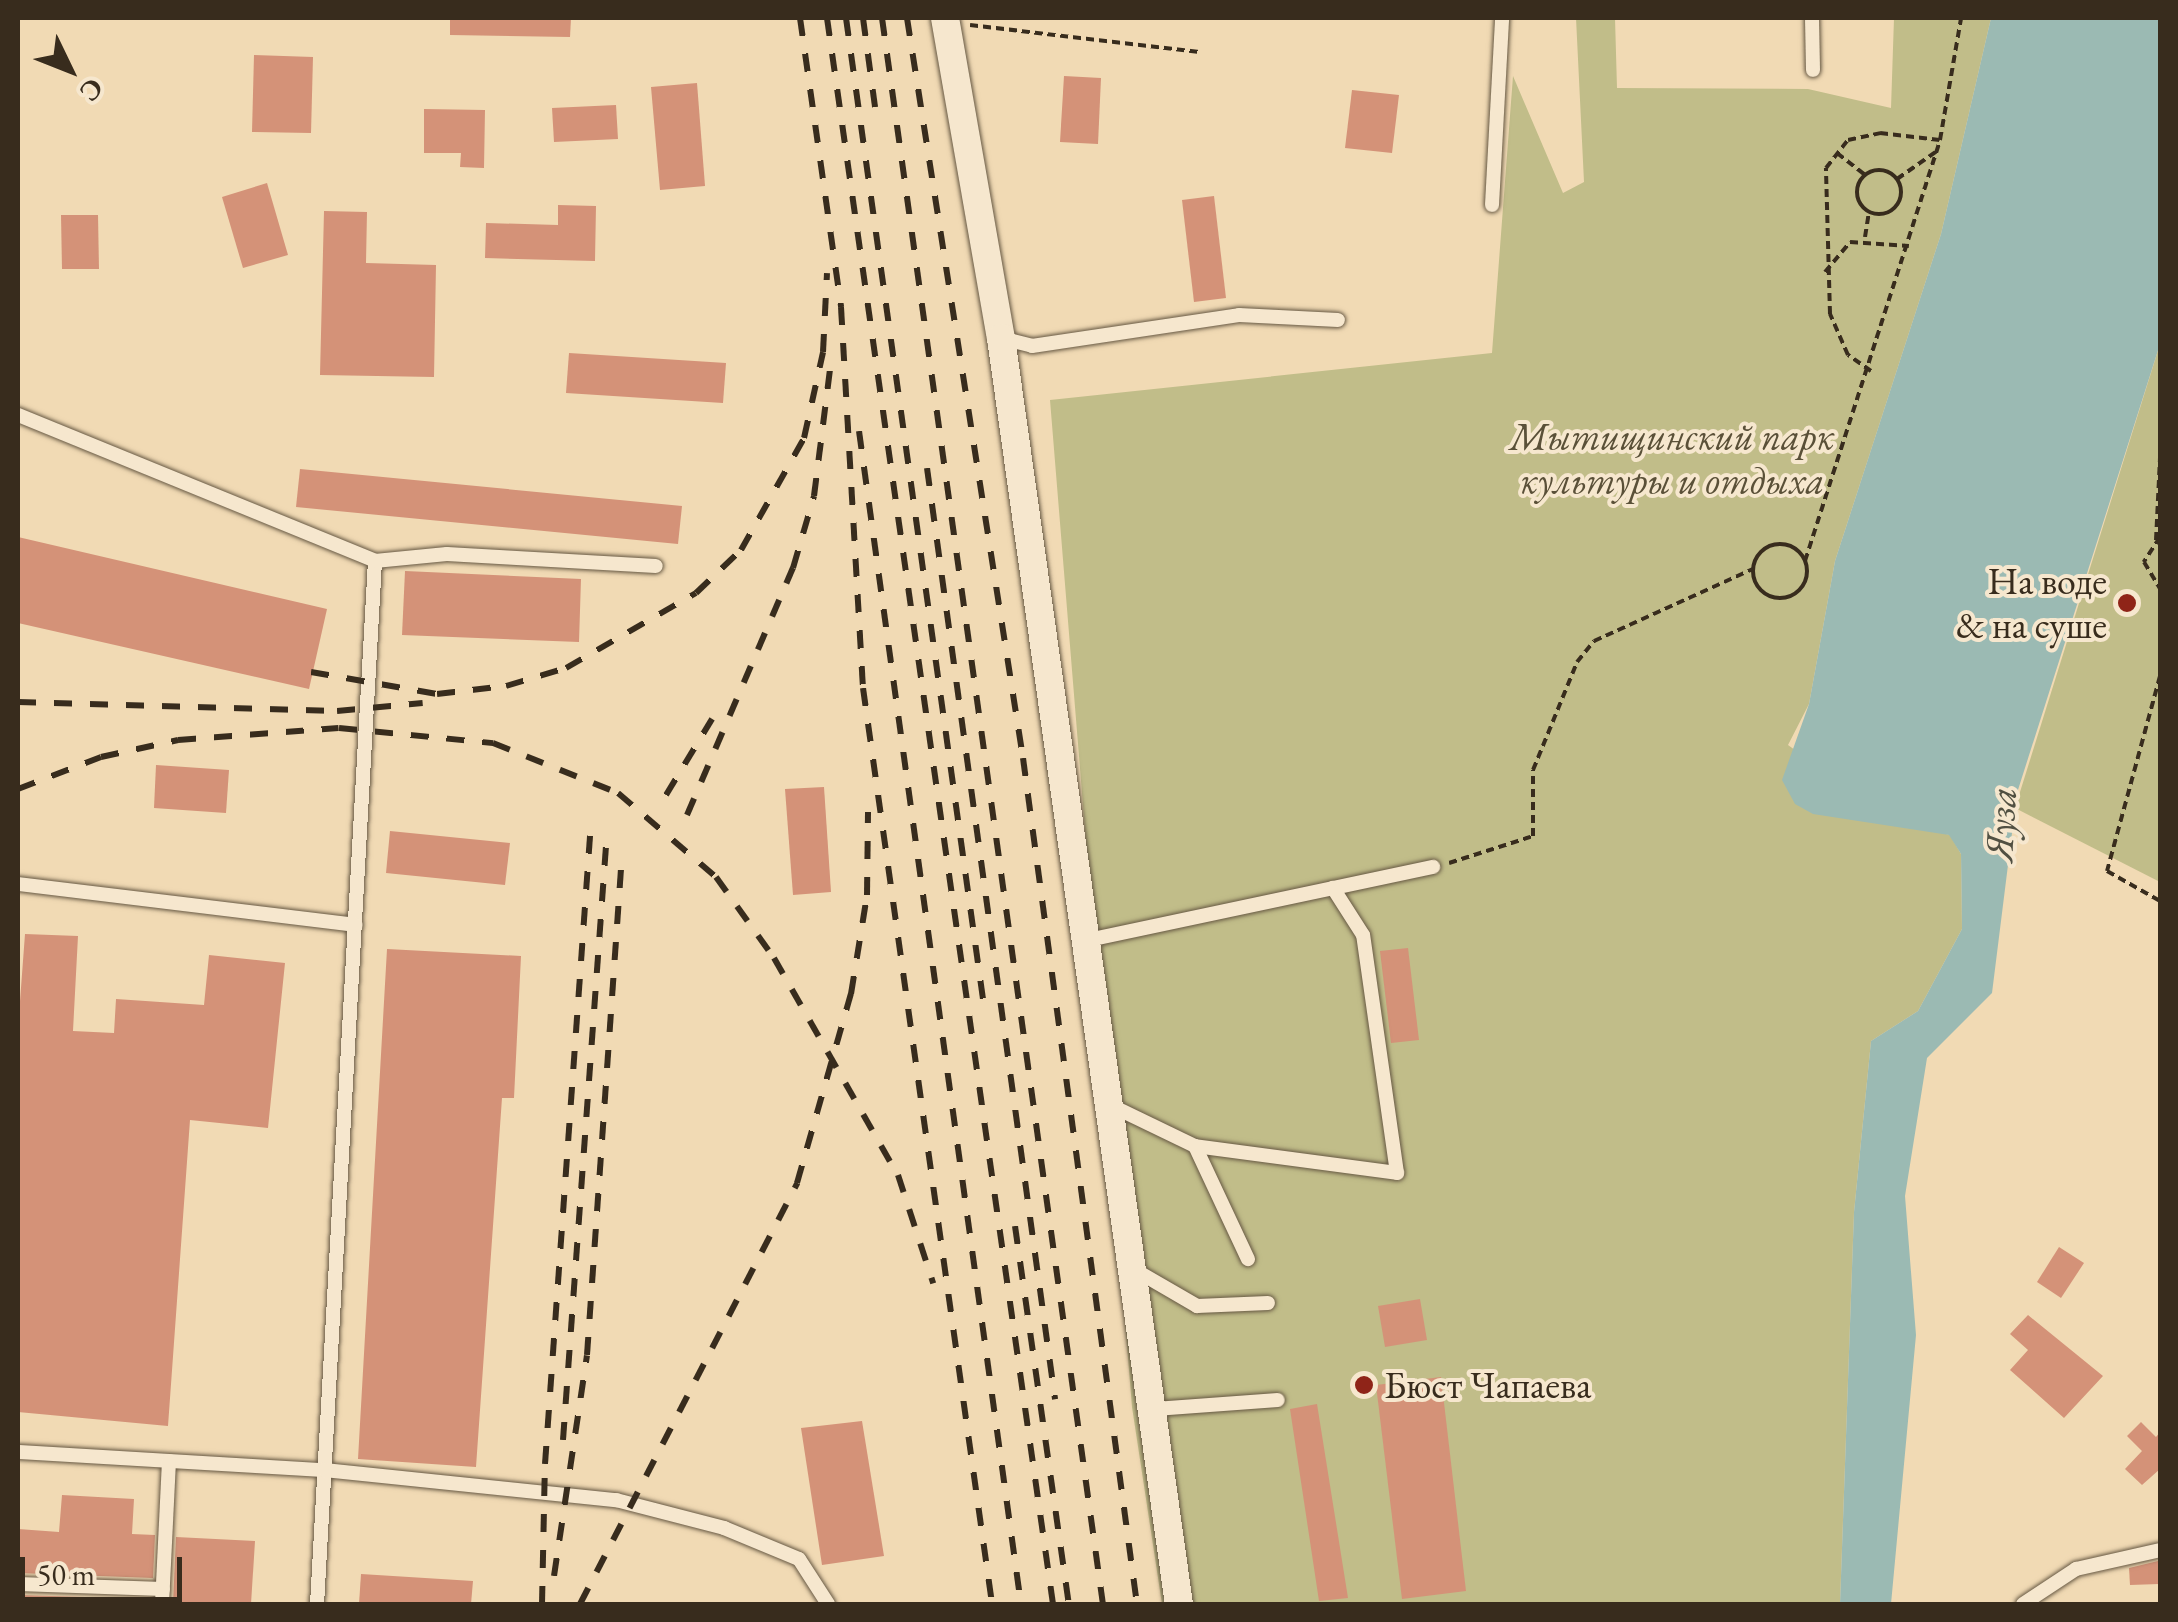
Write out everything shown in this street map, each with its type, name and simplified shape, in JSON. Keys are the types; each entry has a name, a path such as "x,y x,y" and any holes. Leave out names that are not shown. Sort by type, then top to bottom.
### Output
{"street":[{"path":"946,20 1000,338 1084,942 1136,1270 1179,1604"}],"lane":[{"path":"1492,205 1502,18"},
{"path":"1812,18 1813,70"},
{"path":"1000,338 1032,346 1239,315 1338,320"},
{"path":"18,415 374,561 447,554 656,566"},
{"path":"316,1604 374,561"},
{"path":"1084,942 1433,867"},
{"path":"18,884 356,925"},
{"path":"1108,1104 1195,1146 1398,1173 1363,935 1333,888"},
{"path":"1195,1146 1248,1260"},
{"path":"1136,1270 1197,1306 1268,1304"},
{"path":"1154,1409 1278,1400"},
{"path":"18,1452 324,1470 616,1500 724,1528 800,1559 828,1604"},
{"path":"18,1584 162,1597 169,1461"},
{"path":"2022,1604 2076,1570 2160,1550"}],"path":[{"path":"1753,569 1763,593 1789,598 1803,586 1806,561 1871,372 1937,152 1961,18"},
{"path":"946,20 1199,52"},
{"path":"1871,372 1838,339 1824,275 1822,198 1836,152 1848,140 1880,134 1940,140"},
{"path":"1836,152 1865,175 1886,171 1897,179"},
{"path":"1897,179 1937,152"},
{"path":"1865,175 1857,194 1869,212 1865,239"},
{"path":"1869,212 1896,206 1897,179"},
{"path":"1824,275 1835,252 1865,239 1909,246"},
{"path":"2160,457 2158,538 2144,562 2160,589"},
{"path":"1433,867 1533,836 1533,770 1577,662 1594,642 1753,569 1776,544 1806,561"},
{"path":"2160,676 2106,871 2160,901"}],"green space":[{"name":"Мытищинский парк культуры и отдыха","path":"1576,18 1615,18 1617,88 1808,89 1891,108 1894,18 1991,18 1941,234 1835,561 1809,704 1788,745 1895,822 1950,835 1961,854 1962,929 1918,1011 1871,1041 1854,1212 1840,1604 1162,1604 1132,1407 1050,400 1492,353 1513,76 1563,193 1584,182"},
{"path":"2160,344 2160,882 2015,808"}],"water":[{"name":"Яуза","path":"1991,18 2160,18 2160,344 2017,793 1992,993 1927,1058 1905,1196 1916,1335 1891,1604 1840,1604 1854,1212 1871,1041 1918,1011 1962,929 1961,854 1949,835 1813,814 1795,804 1782,780 1809,704 1835,561 1941,234"}],"building":[{"path":"450,18 571,18 570,37 450,35"},
{"path":"254,55 313,57 311,133 252,132"},
{"path":"1064,76 1101,78 1098,144 1060,142"},
{"path":"697,83 705,186 660,190 651,87"},
{"path":"1352,90 1399,95 1392,153 1345,148"},
{"path":"616,105 618,139 554,142 552,108"},
{"path":"424,109 485,110 484,168 460,167 461,153 424,153"},
{"path":"267,183 288,255 243,268 222,197"},
{"path":"1214,196 1226,298 1194,302 1182,200"},
{"path":"558,205 596,206 595,261 485,258 486,223 558,225"},
{"path":"324,211 367,212 366,263 436,265 434,377 320,375"},
{"path":"61,215 98,215 99,269 62,269"},
{"path":"569,353 726,363 723,403 566,393"},
{"path":"300,469 682,506 678,544 296,507"},
{"path":"18,537 327,609 309,689 18,623"},
{"path":"405,571 581,579 579,642 402,635"},
{"path":"156,765 229,770 226,813 154,808"},
{"path":"824,787 831,892 793,895 785,789"},
{"path":"390,831 510,843 505,885 386,873"},
{"path":"25,934 78,936 73,1031 114,1033 116,999 204,1005 209,955 285,963 268,1128 190,1120 168,1426 18,1412 18,1028"},
{"path":"1408,948 1419,1040 1391,1043 1380,951"},
{"path":"387,949 521,956 514,1098 502,1098 476,1467 358,1459"},
{"path":"2059,1247 2084,1263 2061,1298 2037,1282"},
{"path":"1420,1299 1427,1340 1385,1347 1378,1306"},
{"path":"2028,1315 2103,1376 2064,1418 2010,1370 2028,1350 2010,1334"},
{"path":"1441,1377 1466,1591 1402,1599 1376,1385"},
{"path":"1317,1404 1348,1598 1319,1601 1290,1409"},
{"path":"862,1421 884,1556 822,1565 801,1428"},
{"path":"2141,1422 2156,1437 2160,1432 2160,1469 2142,1485 2125,1469 2142,1451 2127,1436"},
{"path":"62,1495 134,1499 132,1534 155,1535 153,1578 18,1573 18,1529 59,1532"},
{"path":"176,1537 255,1541 251,1604 173,1604"},
{"path":"2158,1561 2159,1584 2130,1585 2129,1568"},
{"path":"361,1574 473,1581 471,1604 359,1604"},
{"path":"18,1595 152,1599 151,1604 18,1604"}],"railway":[{"path":"800,18 841,307 863,688 992,1604"},
{"path":"827,18 1053,1604"},
{"path":"846,18 985,1013"},
{"path":"863,18 875,107"},
{"path":"882,18 1103,1604"},
{"path":"907,18 1023,758 1137,1604"},
{"path":"311,672 437,694 506,686 566,668 696,593 741,550 804,438 823,352 827,273"},
{"path":"687,815 793,568 814,496 830,370"},
{"path":"859,431 1021,1604"},
{"path":"927,468 1055,1399"},
{"path":"18,702 337,711 423,703"},
{"path":"666,795 712,719"},
{"path":"18,789 101,757 178,740 339,728 493,743 618,793 716,877 774,958 898,1175 933,1283"},
{"path":"580,1604 797,1183 851,994 867,895 868,812"},
{"path":"542,1604 545,1464 590,836"},
{"path":"563,1440 606,846"},
{"path":"554,1576 587,1355 622,855"},
{"path":"1015,1226 1069,1604"}],"place":[{"name":"На воде & на суше","path":"2127,603"},
{"name":"Бюст Чапаева","path":"1364,1385"}]}
